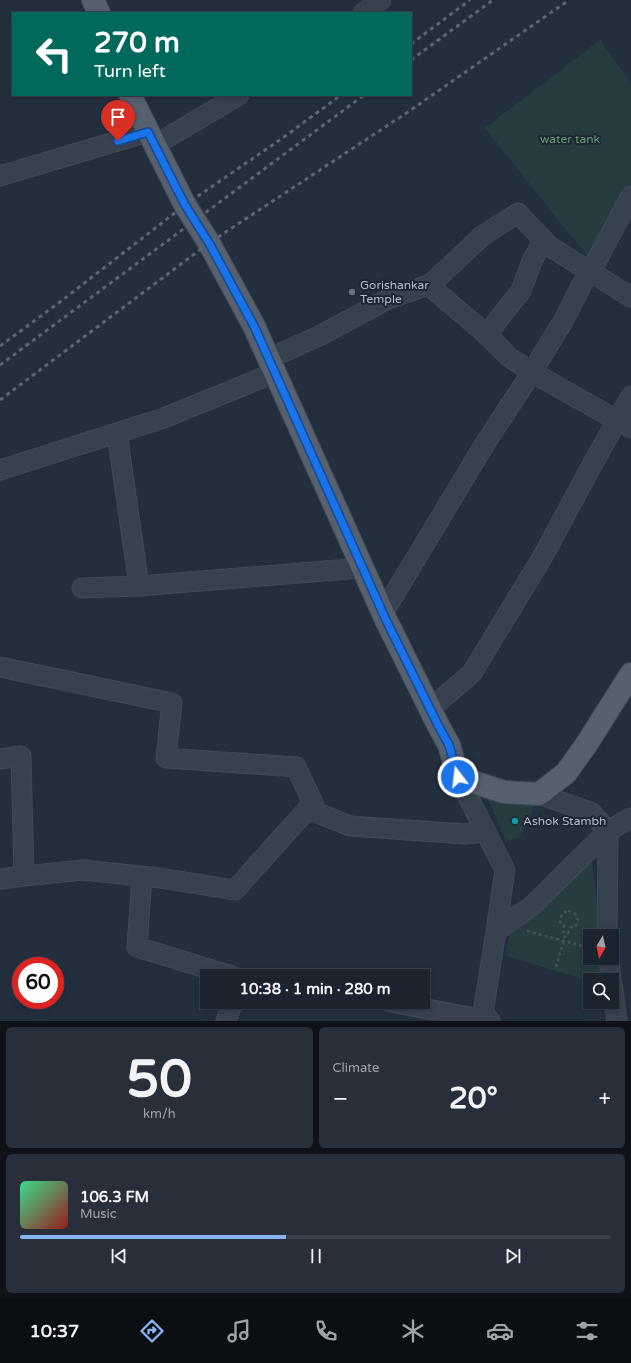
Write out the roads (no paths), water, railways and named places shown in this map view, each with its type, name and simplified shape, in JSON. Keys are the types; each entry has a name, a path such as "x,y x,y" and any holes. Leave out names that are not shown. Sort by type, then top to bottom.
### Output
{"main road":[{"path":"94,0 99,12"},
{"path":"130,96 185,205 209,243 254,326 362,568 449,745 458,777 504,792 539,794 566,773 586,745 631,674"}],"street":[{"path":"364,12 381,0"},
{"path":"0,176 151,138 237,96"},
{"path":"383,613 486,442 562,323 631,196"},
{"path":"0,470 164,418 271,366 319,336 388,299 431,284 482,236 518,213 549,246 631,297"},
{"path":"487,335 521,291 532,261 544,240"},
{"path":"428,285 487,335 509,357 532,372 624,424"},
{"path":"434,717 472,673 624,424 631,396"},
{"path":"117,433 139,586"},
{"path":"82,588 139,586 362,568"},
{"path":"0,667 172,703 166,758 296,767 313,803 235,890 160,878 83,870 0,879"},
{"path":"0,759 21,756 24,876"},
{"path":"429,1009 483,1019 501,928 505,870 458,777"},
{"path":"539,794 592,813 608,831 607,929"},
{"path":"308,809 350,826 465,834 486,832"},
{"path":"501,928 533,905 608,831 631,818"},
{"path":"142,876 137,947 209,969"},
{"path":"226,1021 230,1009"},
{"path":"615,1009 616,1021"}],"railway":[{"path":"412,43 470,0"},
{"path":"412,59 493,0"},
{"path":"0,400 209,243 408,112 569,0"},
{"path":"0,346 60,302 185,205 284,137 340,96"},
{"path":"0,365 363,96"}],"place":[{"name":"Gorishankar Temple","path":"352,292"},
{"name":"Ashok Stambh","path":"515,821"}],"park label":[{"name":"water tank","path":"570,139"}]}
